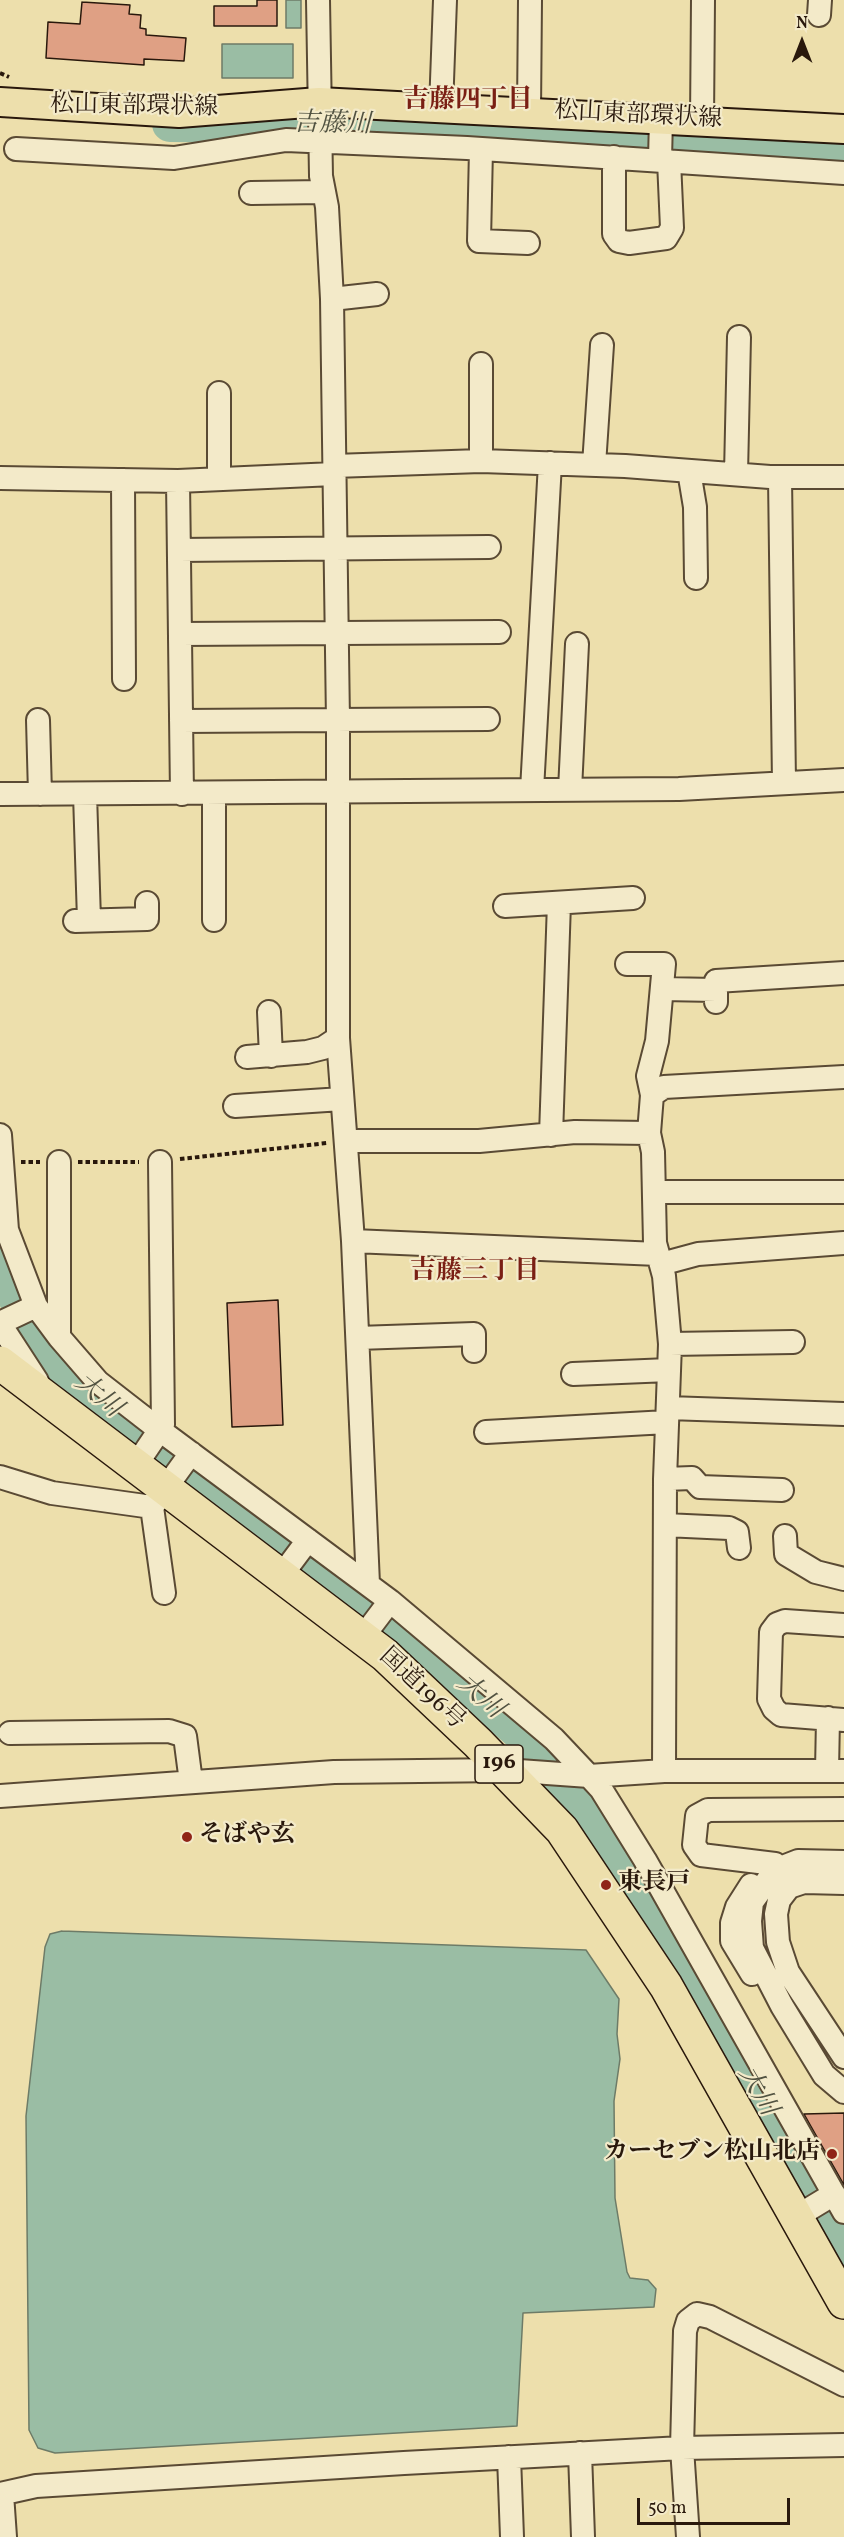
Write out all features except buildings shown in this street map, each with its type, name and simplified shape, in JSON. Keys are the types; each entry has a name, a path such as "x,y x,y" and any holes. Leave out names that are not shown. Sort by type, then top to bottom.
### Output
{"highway":[{"name":"国道196号","path":"0,1363 54,1403 150,1446 175,1476 297,1555 378,1617 385,1654 505,1770 562,1830 666,1986 802,2213 844,2302"}],"main road":[{"name":"松山東部環状線","path":"0,102 179,113 320,106 441,108 529,111 660,122 702,121 844,129"}],"street":[{"path":"318,0 320,138 323,192 327,207 332,299 338,721 338,1038 353,1241 368,1584 378,1617 554,1739 601,1789 645,1860 836,2201 802,2213"},
{"path":"441,108 445,0"},
{"path":"529,111 530,0"},
{"path":"702,121 703,0"},
{"path":"614,157 614,234 618,241 629,243 666,238 672,228 660,122"},
{"path":"16,149 174,158 286,140 320,138 663,159 844,173"},
{"path":"481,148 479,241 528,243"},
{"path":"250,193 323,192"},
{"path":"332,299 377,294"},
{"path":"736,474 739,337"},
{"path":"587,465 595,348"},
{"path":"481,364 481,461"},
{"path":"219,393 219,479"},
{"path":"0,478 178,481 481,461 780,477 844,477"},
{"path":"532,790 550,463"},
{"path":"689,471 694,507 696,578"},
{"path":"780,477 784,783"},
{"path":"123,480 114,566 124,679"},
{"path":"178,481 182,794"},
{"path":"179,550 489,547"},
{"path":"180,634 499,632"},
{"path":"570,790 577,644"},
{"path":"181,722 488,719"},
{"path":"38,720 40,794"},
{"path":"0,794 679,789 844,780"},
{"path":"85,794 81,921 147,919 147,903"},
{"path":"213,920 214,794"},
{"path":"505,906 633,898"},
{"path":"551,1135 559,903"},
{"path":"627,964 664,964 657,1041 648,1076 652,1095 649,1133 653,1152 655,1243 664,1276 670,1344 665,1479 664,1772"},
{"path":"662,989 716,996 716,981 844,973"},
{"path":"269,1012 271,1056"},
{"path":"247,1057 307,1053 323,1048 338,1038"},
{"path":"652,1095 664,1087 844,1077"},
{"path":"235,1106 342,1099"},
{"path":"347,1141 479,1141 575,1132 649,1133"},
{"path":"0,1136 7,1230 36,1306 60,1337 175,1476 297,1555 368,1584"},
{"path":"59,1162 60,1337"},
{"path":"150,1446 164,1425 160,1162"},
{"path":"654,1192 844,1192"},
{"path":"353,1241 659,1259 844,1243"},
{"path":"36,1306 4,1321 21,1360 54,1403"},
{"path":"358,1338 474,1334 474,1351"},
{"path":"670,1344 793,1342"},
{"path":"573,1374 669,1370"},
{"path":"486,1432 667,1415 844,1414"},
{"path":"0,1477 52,1493 175,1476"},
{"path":"164,1593 175,1476"},
{"path":"665,1479 692,1478 700,1487 782,1490"},
{"path":"665,1526 729,1528 737,1532 740,1548"},
{"path":"785,1536 786,1554 816,1572 844,1579"},
{"path":"0,1796 334,1773 505,1770 589,1776 664,1772 835,1771 836,1719 781,1714 774,1709 770,1699 771,1632 777,1624 785,1621 844,1625"},
{"path":"10,1733 169,1731 185,1736 191,1782"},
{"path":"844,1809 708,1810 696,1816 694,1845 701,1855 774,1864 798,1861 844,1862"},
{"path":"798,1861 775,1870 752,1902 750,1921 752,1948 782,2006 824,2075 844,2092"},
{"path":"774,1864 758,1874 737,1907 732,1923 732,1941 755,1978 782,2006"},
{"path":"844,1872 801,1872 782,1876 770,1888 764,1905 764,1936 771,1971 832,2064 844,2076"},
{"path":"844,1883 804,1882 789,1887 779,1900 776,1914 778,1942 788,1972 834,2028 844,2057"},
{"path":"688,2537 682,2448 685,2331 688,2321 697,2314 710,2317 844,2385"},
{"path":"5,2537 1,2494 36,2486 682,2448 844,2445"},
{"path":"580,2454 584,2537"},
{"path":"509,2457 512,2537"}],"shaded area":[{"path":"286,0 301,0 301,28 286,28"},
{"path":"222,44 293,44 293,78 222,78"},
{"path":"62,1931 586,1950 619,1999 617,2034 620,2059 614,2101 615,2198 627,2272 630,2278 648,2280 656,2289 654,2307 523,2313 517,2426 55,2453 38,2448 29,2430 26,2116 45,1947 50,1934"}],"waterway":[{"name":"吉藤川","path":"170,124 409,127 844,153"},
{"name":"大川","path":"0,1253 13,1293 55,1363 165,1453 399,1629 537,1747 629,1868 844,2247"}],"place":[{"name":"そばや玄","path":"187,1837"},
{"name":"東長戸","path":"606,1885"},
{"name":"カーセブン松山北店","path":"832,2154"}],"district":[{"name":"吉藤四丁目","path":"468,102"},
{"name":"吉藤三丁目","path":"475,1273"}]}
